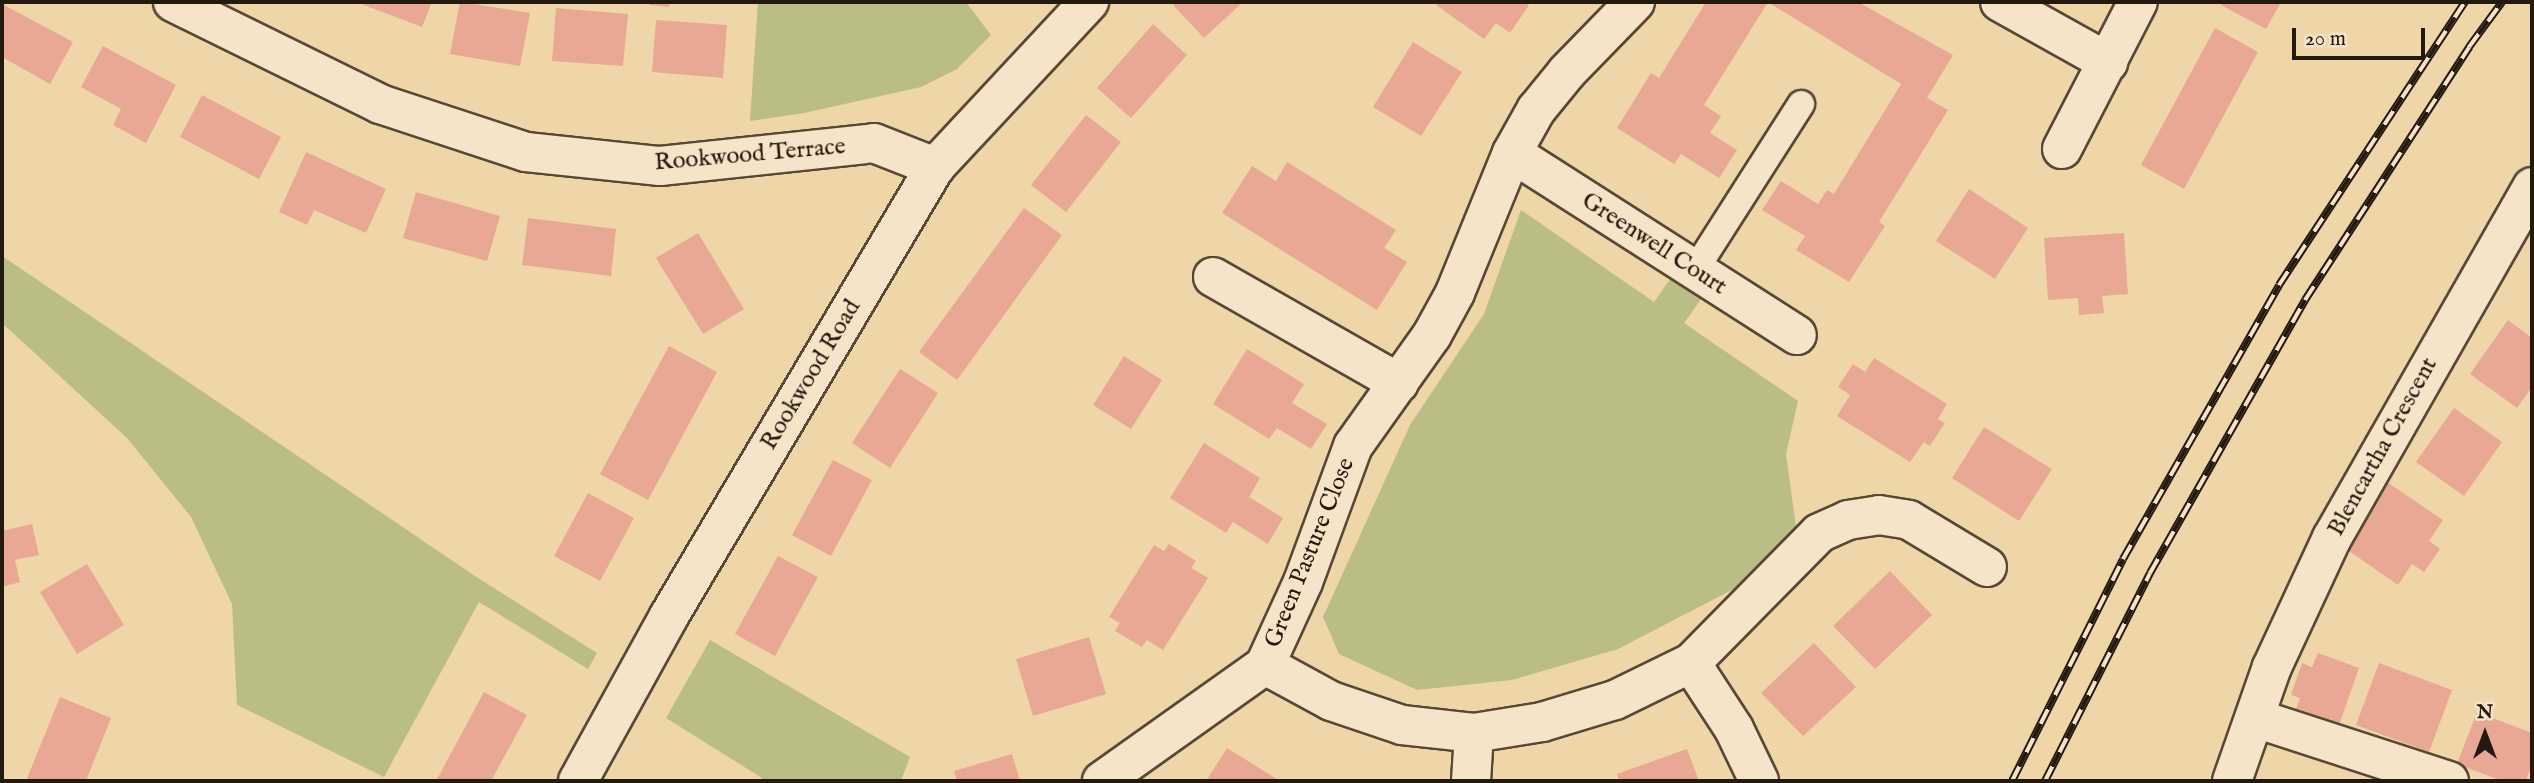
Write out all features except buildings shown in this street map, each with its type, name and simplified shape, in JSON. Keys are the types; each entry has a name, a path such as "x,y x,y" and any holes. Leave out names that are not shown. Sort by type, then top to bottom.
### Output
{"street":[{"name":"Rookwood Terrace","path":"173,2 380,104 526,152 660,166 874,143 935,167"},
{"name":"Rookwood Road","path":"578,781 669,616 935,167 1089,2"},
{"name":"Green Pasture Close","path":"1635,2 1543,101 1512,153 1455,293 1432,335 1353,446 1303,582 1265,665 1331,701 1402,725 1474,733 1542,722 1615,700 1691,663 1819,533 1848,520 1879,515 1909,520 1987,567"},
{"path":"2000,2 2108,62"},
{"path":"2062,149 2138,2"},
{"name":"Greenwell Court","path":"1512,153 1797,335"},
{"name":"Blencartha Crescent","path":"2232,781 2272,667 2332,538 2532,187"},
{"path":"1213,277 1399,383"},
{"path":"1691,663 1734,729 1759,781"},
{"path":"1102,781 1265,665"},
{"path":"2255,718 2449,781"},
{"path":"1471,781 1474,733"}],"lane":[{"path":"1695,270 1801,104"}],"green space":[{"path":"758,2 966,2 991,35 957,69 921,87 804,113 750,121"},
{"path":"1521,210 1654,302 1673,275 1704,295 1684,323 1798,401 1786,454 1796,527 1753,579 1618,649 1512,680 1417,690 1339,654 1323,617 1410,425 1484,314"},
{"path":"2,256 478,578 597,653 588,669 479,602 384,777 237,705 232,604 191,517 127,438 2,323"},
{"path":"710,640 910,757 901,781 761,781 762,778 666,718"}],"railway":[{"path":"2012,781 2123,559 2279,285 2465,2"},
{"path":"2045,781 2150,573 2305,300 2469,47 2502,2"}]}
